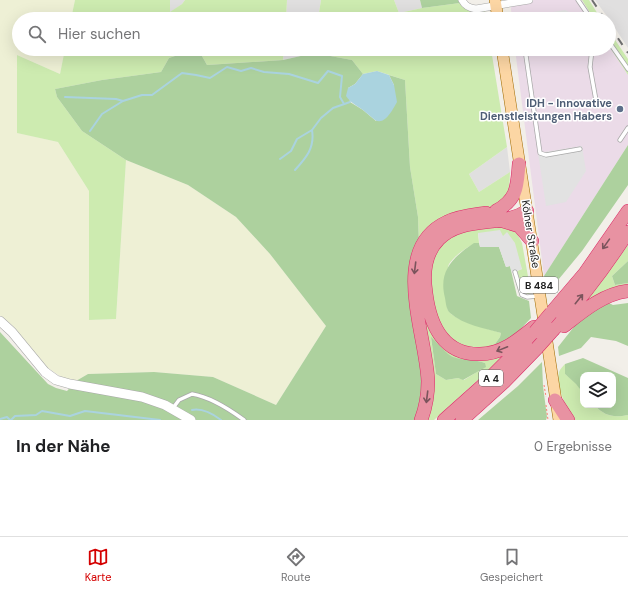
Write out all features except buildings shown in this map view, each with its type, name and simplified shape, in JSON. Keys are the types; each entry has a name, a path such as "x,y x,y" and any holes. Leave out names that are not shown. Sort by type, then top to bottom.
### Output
{"highway":[{"path":"498,216 515,195 519,164"},
{"path":"527,211 517,209 477,223 456,228 440,238 434,244 427,257 424,274 427,301 432,321 439,334 450,346 465,352 481,354 497,351 534,330 551,314 585,273 628,211"},
{"path":"421,420 427,401 428,382 414,282 416,259 428,236 446,222 462,217 498,216 519,226 532,241"},
{"path":"554,332 615,252 628,232"},
{"path":"554,332 602,299 615,293 628,291"},
{"name":"A 4","path":"444,420 482,386 534,330"},
{"name":"A 4","path":"462,420 504,382 554,332"},
{"path":"555,400 568,420"}],"main road":[{"name":"Kölner Straße","path":"503,56 559,420"}],"street":[{"path":"462,0 465,5 470,8 481,8 495,3 529,0"},
{"path":"0,321 15,335 45,372 56,380 70,384 142,397 172,409 191,420"}],"lane":[{"path":"578,0 586,12"},
{"path":"616,52 628,69"},
{"path":"526,56 540,153 546,155 580,149"},
{"path":"591,56 590,67 597,106"},
{"path":"620,140 628,128"},
{"path":"515,272 522,295 527,297 541,296"},
{"path":"172,409 179,400 192,394 208,398 244,420"}],"shaded area":[{"path":"170,0 185,0 182,4 170,12"},
{"path":"287,0 321,0 319,12 286,12"},
{"path":"394,0 420,0 422,8 399,12"},
{"path":"510,0 582,0 590,12 511,12"},
{"path":"595,0 628,0 628,48 616,30 616,12 604,12"},
{"path":"565,10 569,12 553,12"},
{"path":"283,56 301,56 283,60"},
{"path":"516,56 616,56 628,75 628,145 544,276"},
{"path":"582,146 586,171 566,202 546,206 538,153"},
{"path":"507,147 510,172 479,192 469,174"},
{"path":"500,230 503,236 507,232 515,243 522,269 512,273 510,266 506,267 499,247 480,247 478,233"}],"green space":[{"path":"0,0 75,0 72,12 12,12 12,56 17,56 18,133 58,142 89,191 89,320 116,319 126,160 188,185 236,217 270,254 326,326 276,405 213,377 154,372 88,374 76,381 63,378 45,366 12,325 0,317"},
{"path":"75,0 170,0 170,12 72,12"},
{"path":"185,0 287,0 286,12 170,12 182,4"},
{"path":"321,0 394,0 399,12 319,12"},
{"path":"420,0 458,0 460,3 422,8"},
{"path":"582,0 589,0 597,12 590,12"},
{"path":"460,3 471,11 477,12 404,12"},
{"path":"616,41 628,59 628,75 616,56"},
{"path":"17,56 60,74 64,56 175,56 169,58 161,72 102,80 55,89 57,97 82,131 126,160 116,319 89,320 89,191 58,142 17,133"},
{"path":"19,56 64,56 60,74"},
{"path":"175,56 202,56 207,65 283,60 301,56 330,56 352,60 363,74 355,84 348,88 350,102 363,110 376,121 394,85 389,75 405,80 410,167 418,217 424,382 417,420 0,420 0,332 48,384 67,391 76,381 88,374 154,372 213,377 276,405 326,326 270,254 236,217 188,185 126,160 82,131 57,97 55,89 102,80 161,72 169,58"},
{"path":"202,56 283,56 283,60 207,65"},
{"path":"330,56 492,56 507,147 469,174 479,192 510,172 509,192 493,208 460,213 419,242 418,217 410,167 405,80 377,71 363,74 352,60"},
{"path":"628,145 628,185 582,251 549,291 544,276"},
{"path":"516,212 518,214 461,223 451,227 437,236 425,255 422,273 424,297 428,315 434,330 442,342 452,350 464,355 477,356 493,354 510,348 489,370 434,420 425,420 431,387 430,369 417,280 420,260 426,245 436,234 448,226 462,221","holes":["431,338 450,356 458,359 485,363 485,367 464,380 458,378 446,380 436,374"]},
{"path":"496,224 515,232 522,243 531,293 528,294 524,292 517,271 522,269 503,236 478,233 479,243 463,250 449,264 446,294 447,307 451,314 457,318 501,333 495,344 496,347 486,349 458,345 439,328 428,277 435,250 452,234"},
{"path":"474,243 479,243 480,247 499,247 506,267 510,266 517,296 529,301 531,318 517,333 496,347 495,344 501,333 474,326 461,320 450,313 446,306 443,288 446,272 454,259"},
{"path":"628,245 628,261 612,276 615,285 628,283 628,288 579,310 601,282"},
{"path":"628,261 628,283 615,285 612,276"},
{"path":"607,302 613,305 628,303 628,346 616,341 591,337 581,348 559,356 558,347 577,323"},
{"path":"431,337 451,356 485,363 486,367 463,380 458,378 446,380 436,374"},
{"path":"583,358 614,372 580,372 580,389 565,374 565,364"},
{"path":"542,362 547,417 546,420 478,420 518,386"},
{"path":"565,364 565,374 580,388 580,408 597,408 606,414 614,416 628,415 628,420 572,420 560,390 558,377"},
{"path":"616,373 628,378 628,415 614,416 602,412 597,408 616,408"}],"water":[{"path":"377,71 389,75 394,85 397,102 388,116 382,121 375,120 346,96 348,88 355,84 363,74"}],"waterway":[{"path":"90,131 102,114 123,101 142,95 152,95 182,73 210,78 227,67 241,71 251,68 264,72 289,74 318,83 328,71 342,76 340,97 344,104"},
{"path":"65,97 116,99 123,101"},
{"path":"280,159 291,151 297,139 312,130 321,118 333,108 350,102"},
{"path":"295,170 309,152 313,136 312,130"},
{"path":"192,410 207,412 221,420"},
{"path":"11,420 15,416 36,415 42,411 70,416 85,411 160,420"},
{"path":"0,419 7,417 10,420"}],"railway":[{"path":"592,0 600,12"},
{"path":"616,35 628,53"}],"place":[{"name":"IDH - Innovative Dienstleistungen Habers","path":"620,109"}]}
